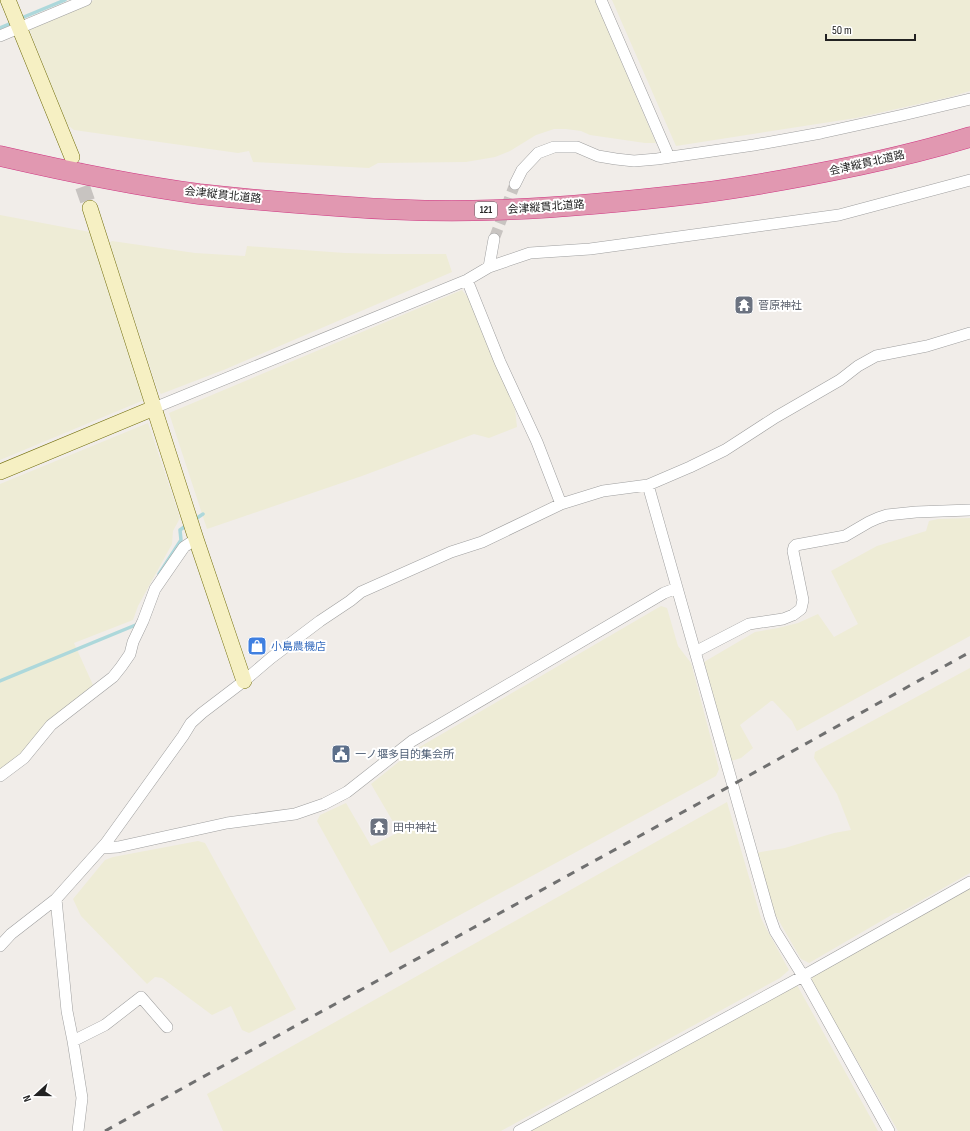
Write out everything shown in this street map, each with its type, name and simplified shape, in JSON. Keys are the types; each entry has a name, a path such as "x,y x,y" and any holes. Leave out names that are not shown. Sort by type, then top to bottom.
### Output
{"highway":[{"name":"会津縦貫北道路","path":"0,156 115,180 198,194 300,204 381,209 493,210 592,204 668,197 735,188 793,179 878,161 970,137"},
{"name":"会津縦貫北道路","path":"0,167 33,175 189,202 300,215 380,219 493,220 592,216 672,208 796,190 880,173 970,149"}],"street":[{"path":"8,0 72,157"},
{"path":"0,36 86,0"},
{"path":"601,0 669,157"},
{"path":"515,184 522,170 538,152 554,147 577,147 598,156 634,161 669,157 754,145 821,133 970,99"},
{"path":"0,472 467,280 489,267 530,253 590,249 839,215 970,180"},
{"path":"90,208 196,538 244,681"},
{"path":"489,267 494,239"},
{"path":"467,280 500,362 537,442 561,504"},
{"path":"0,946 11,934 56,899 102,848 183,736 190,723 271,658 361,592 452,552 482,542 561,504 603,491 648,485 690,467 725,450 776,417 840,380 858,366 872,358 911,348 927,346 970,332"},
{"path":"648,485 775,931 803,976 889,1131"},
{"path":"696,652 749,624 783,619 801,609 803,600 793,551 796,544 844,536 869,522 887,516 916,512 970,510"},
{"path":"0,776 24,758 51,725 113,677 130,654 155,589 184,547 196,538"},
{"path":"102,848 118,847 227,823 295,814 338,798 412,741 664,593 677,588"},
{"path":"519,1131 803,976 970,882"},
{"path":"56,899 67,1011 82,1098 78,1131"},
{"path":"73,1041 105,1025 141,997 167,1027"}],"shaded area":[{"path":"94,0 595,0 656,143 645,143 590,135 581,131 554,129 536,135 510,151 495,157 466,162 378,163 369,168 253,162 249,151 238,153 74,130 65,123 29,28"},
{"path":"612,0 970,0 970,91 950,97 856,118 676,146"},
{"path":"0,215 90,232 144,400 0,460"},
{"path":"112,241 195,253 245,256 247,246 345,253 446,254 452,272 226,369 161,394 157,388 109,243"},
{"path":"462,290 469,299 515,409 517,427 489,438 474,434 362,476 207,529 169,413"},
{"path":"148,423 180,518 173,531 172,544 138,606 133,620 74,643 93,685 60,713 23,754 0,772 0,484"},
{"path":"970,518 970,636 797,731 792,721 773,701 771,701 740,725 753,748 741,758 731,761 704,662 755,632 798,623 818,614 834,637 858,624 831,571 877,546 926,531 929,521 938,519"},
{"path":"661,606 667,608 678,646 691,663 719,769 716,776 390,953 317,821 320,815 346,803 371,846 399,832 371,784 411,752"},
{"path":"970,668 970,873 899,913 895,913 809,963 801,959 772,909 755,853 785,848 834,833 851,830 837,794 814,758 815,752"},
{"path":"727,802 761,918 789,970 780,978 501,1131 223,1131 207,1094"},
{"path":"198,841 205,843 296,1009 249,1033 242,1030 231,1006 212,1015 162,978 155,977 147,984 81,916 73,899 105,860 113,857"},
{"path":"970,887 970,1131 898,1131 811,981 813,975"},
{"path":"797,985 878,1131 530,1131"}],"waterway":[{"path":"19,19 65,0"},
{"path":"0,28 14,22"},
{"path":"194,520 203,514"},
{"path":"159,574 181,540 180,530 187,525"},
{"path":"0,681 138,624 138,622"}],"tunnel":[{"path":"75,165 90,208"},
{"path":"494,239 515,184"}],"railway":[{"path":"105,1131 970,652"}],"place":[{"name":"菅原神社","path":"744,305"},
{"name":"小島農機店","path":"257,646"},
{"name":"一ノ堰多目的集会所","path":"341,754"},
{"name":"田中神社","path":"379,827"}]}
